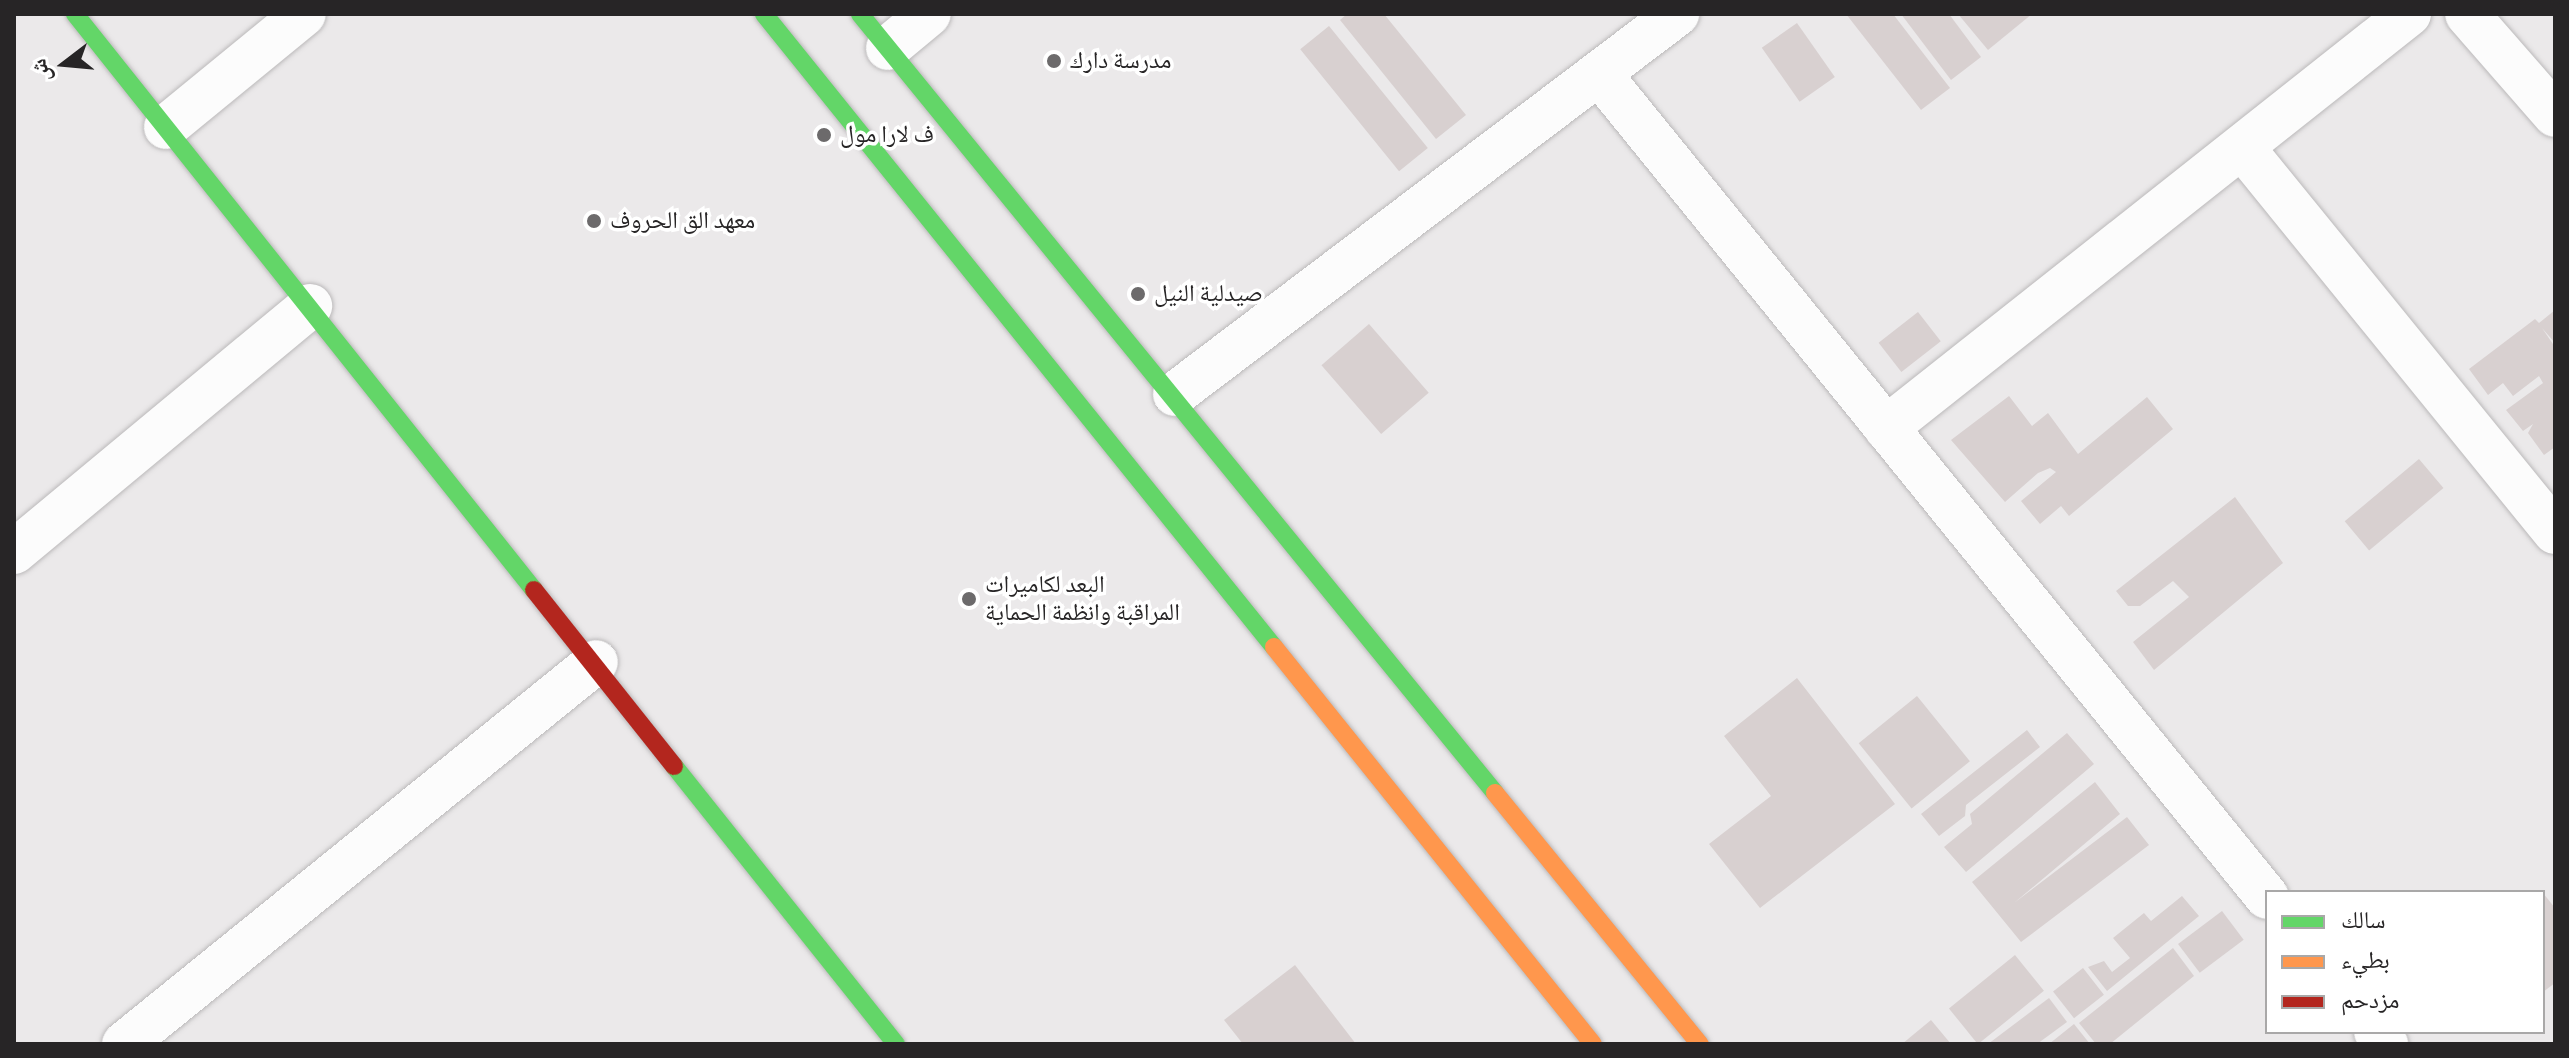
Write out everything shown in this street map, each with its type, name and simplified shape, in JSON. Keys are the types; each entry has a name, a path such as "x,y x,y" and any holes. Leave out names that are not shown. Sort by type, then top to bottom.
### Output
{"main road":[{"path":"75,14 596,662 891,1042"},
{"path":"764,14 1593,1044"},
{"path":"860,14 1175,394 1700,1044"}],"street":[{"path":"166,127 304,14"},
{"path":"888,48 929,14"},
{"path":"1175,394 1601,76 1677,14"},
{"path":"1886,428 2409,14"},
{"path":"2467,14 2555,115"},
{"path":"1601,76 2265,895"},
{"path":"2242,147 2555,532"},
{"path":"14,552 310,306"},
{"path":"124,1044 596,662"}],"building":[{"path":"1347,14 1384,14 1466,115 1436,139 1340,20"},
{"path":"1846,14 1893,14 1950,88 1921,110"},
{"path":"1901,14 1949,14 1981,57 1951,80"},
{"path":"1958,14 2032,14 1988,50"},
{"path":"1797,23 1835,77 1800,102 1762,48"},
{"path":"1329,26 1428,148 1399,171 1300,49"},
{"path":"2555,310 2555,343 2542,328 2555,347 2555,447 2544,455 2528,433 2533,424 2523,431 2506,410 2543,383 2539,376 2513,396 2503,383 2488,395 2469,369 2535,319 2539,323"},
{"path":"1918,312 1941,341 1901,372 1879,343"},
{"path":"1369,324 1429,393 1381,434 1321,365"},
{"path":"2009,396 2032,426 2048,413 2078,454 2147,397 2173,429 2069,516 2061,506 2040,524 2021,501 2056,472 2050,468 2038,473 2005,502 1951,440"},
{"path":"2419,459 2443,488 2369,550 2345,521"},
{"path":"2235,497 2283,563 2154,670 2133,642 2189,597 2173,581 2140,606 2128,606 2116,591"},
{"path":"1797,678 1895,804 1760,908 1709,844 1771,796 1724,736"},
{"path":"1917,696 1970,761 1912,808 1859,743"},
{"path":"2027,730 2040,747 1966,805 1965,816 1939,836 1921,814"},
{"path":"2067,733 2094,764 1966,872 1944,847 1972,824 1970,814"},
{"path":"2095,782 2120,814 2014,903 2127,817 2149,845 2021,942 1972,882"},
{"path":"2182,896 2199,916 2107,991 2088,967 2104,961 2112,972 2130,958 2113,938 2144,913 2151,921"},
{"path":"2545,896 2555,908 2555,983 2545,990"},
{"path":"2222,911 2244,940 2200,973 2178,944"},
{"path":"2173,948 2194,976 2110,1044 2096,1044 2079,1023"},
{"path":"2015,955 2044,991 1978,1044 1949,1008"},
{"path":"1295,965 1356,1044 1243,1044 1224,1020"},
{"path":"2083,968 2104,995 2074,1018 2053,991"},
{"path":"2049,998 2067,1022 2037,1044 1988,1044"},
{"path":"1931,1020 1951,1044 1902,1044"},
{"path":"2074,1024 2090,1044 2049,1044"}],"traffic: fast":[{"path":"75,14 534,590"},
{"path":"764,14 1274,647"},
{"path":"860,14 1495,793"},
{"path":"674,766 896,1044"}],"traffic: slow":[{"path":"1274,647 1593,1044"},
{"path":"1495,793 1700,1044"}],"traffic: jam":[{"path":"534,590 674,766"}],"place":[{"name":"مدرسة دارك","path":"1054,61"},
{"name":"ف لارا مول","path":"824,135"},
{"name":"معهد الق الحروف","path":"594,221"},
{"name":"صيدلية النيل","path":"1138,294"},
{"name":"البعد لكاميرات المراقبة وانظمة الحماية","path":"969,599"}]}
